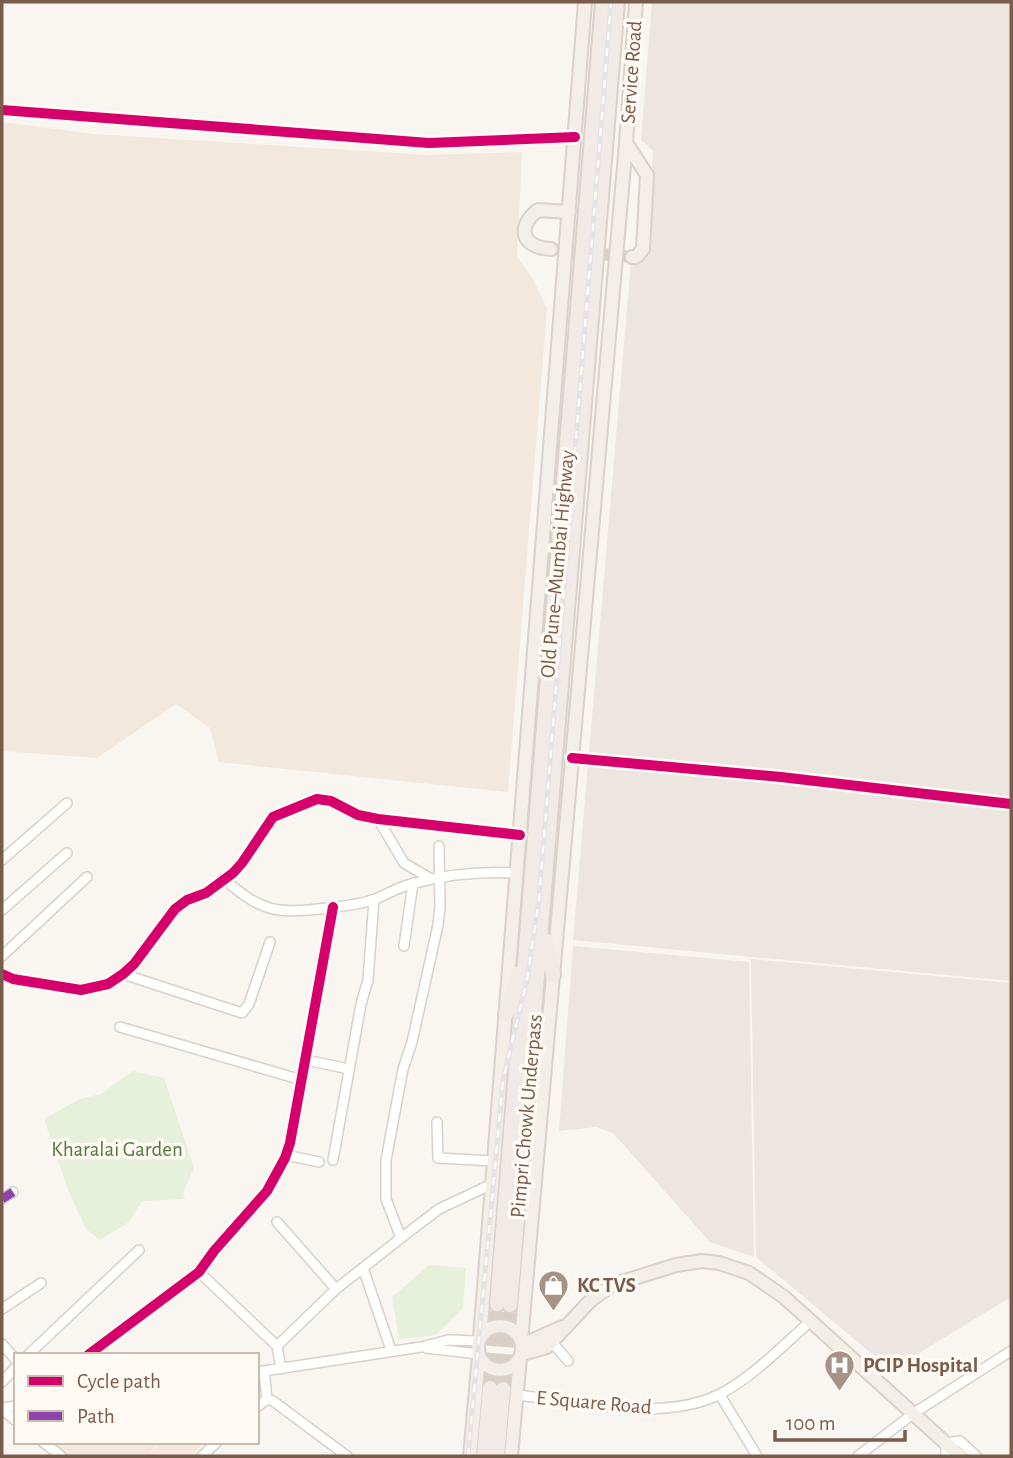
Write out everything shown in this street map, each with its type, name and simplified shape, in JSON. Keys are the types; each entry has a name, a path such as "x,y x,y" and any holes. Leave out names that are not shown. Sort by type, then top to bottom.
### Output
{"highway":[{"path":"595,180 610,4"},
{"name":"Old Pune–Mumbai Highway","path":"542,926 595,180"},
{"name":"Old Pune–Mumbai Highway","path":"525,950 595,180"},
{"path":"542,926 553,975"},
{"name":"Pimpri Chowk Underpass","path":"525,950 503,1305 542,926"},
{"path":"506,1014 525,950"},
{"path":"484,1456 503,1391"},
{"path":"497,1456 503,1391"}],"main road":[{"path":"470,1456 585,2"},
{"name":"Service Road","path":"521,1350 636,2"},
{"path":"626,143 647,175 643,249 640,254 632,257"},
{"path":"551,249 533,246 528,241 524,234 527,221 538,210 569,212"},
{"path":"521,1350 540,1350 552,1342 600,1292 612,1285 676,1265 702,1261 735,1267 750,1273 784,1297 914,1413 946,1450 960,1456"},
{"path":"511,1456 503,1391 521,1350 514,1331 502,1326 489,1329 479,1347 486,1366 498,1370 511,1367 521,1350 566,1325"}],"street":[{"path":"2,110 429,144 575,137"},
{"path":"572,758 781,777 1011,804"},
{"path":"2,984 6,976 81,990 108,984 123,974 175,909 187,900 206,893 242,863 273,817 317,799 331,801 358,815 378,819 520,835"},
{"path":"2,860 67,803"},
{"path":"378,819 404,863 435,878"},
{"path":"401,1238 386,1199 386,1160 403,1069 412,1042 438,925 440,907 435,878 439,846"},
{"path":"2,909 67,853"},
{"path":"223,878 245,897 270,909 293,913 374,900 413,883 435,878 484,872 517,873"},
{"path":"2,956 87,877"},
{"path":"404,946 413,883"},
{"path":"333,1160 361,1004 368,980 374,900"},
{"path":"92,1353 199,1272 222,1241 267,1191 286,1155 333,907"},
{"path":"123,974 242,1013 250,1004 270,942"},
{"path":"120,1027 302,1080"},
{"path":"306,1060 349,1069"},
{"path":"438,1122 438,1158 494,1161"},
{"path":"286,1155 319,1162"},
{"path":"277,1346 336,1289 439,1209 492,1184"},
{"path":"2,1199 13,1192"},
{"path":"277,1222 336,1289"},
{"path":"30,1353 139,1250"},
{"path":"363,1268 391,1350"},
{"path":"199,1272 277,1346 281,1369"},
{"path":"2,1309 41,1283"},
{"name":"E Square Road","path":"503,1391 645,1410 683,1406 720,1395 811,1321"},
{"path":"267,1399 261,1372 421,1347 448,1340 479,1347"},
{"path":"552,1342 568,1361"},
{"path":"2,1344 14,1358"},
{"path":"858,1456 914,1413 1011,1350"},
{"path":"2,1382 14,1369"},
{"path":"720,1395 757,1456"},
{"path":"259,1406 267,1399"},
{"path":"267,1399 347,1456"},
{"path":"946,1450 960,1441 976,1456"},
{"path":"46,1444 61,1456"},
{"path":"202,1456 216,1444"}],"shaded area":[{"path":"652,2 1011,2 1011,981 573,940 631,262 646,253 653,151 641,140"},
{"path":"2,122 94,134 426,155 522,152 517,257 532,277 547,308 508,792 219,762 210,728 176,704 97,758 2,751"},
{"path":"573,946 749,962 754,1257 710,1242 613,1133 596,1127 559,1131"},
{"path":"751,959 1011,983 1011,1297 891,1370 756,1257"},
{"path":"53,1444 157,1444 148,1456 68,1456"},
{"path":"158,1444 202,1444 193,1456 149,1456"}],"green space":[{"name":"Kharalai Garden","path":"133,1071 164,1078 194,1168 183,1192 185,1199 142,1201 129,1222 100,1240 86,1229 68,1190 44,1119 80,1099 101,1094"},
{"path":"429,1265 466,1268 463,1308 436,1335 399,1339 392,1297"}],"tunnel":[{"path":"551,249 632,257"},
{"path":"490,1388 497,1304"},
{"path":"503,1389 510,1305"}],"railway":[{"path":"468,1456 503,1080 527,980 539,900 611,2"}],"marked path":[{"path":"2,1199 13,1192"}],"cycle path":[{"path":"2,110 429,143 575,137"},
{"path":"572,758 781,777 1011,804"},
{"path":"2,974 13,979 81,990 108,984 134,964 175,909 187,900 206,893 233,873 273,817 317,799 331,801 358,815 378,819 520,835"},
{"path":"91,1353 199,1272 267,1191 285,1158 333,907"}],"place":[{"name":"KC TVS","path":"554,1312"},
{"name":"PCIP Hospital","path":"840,1392"}]}
